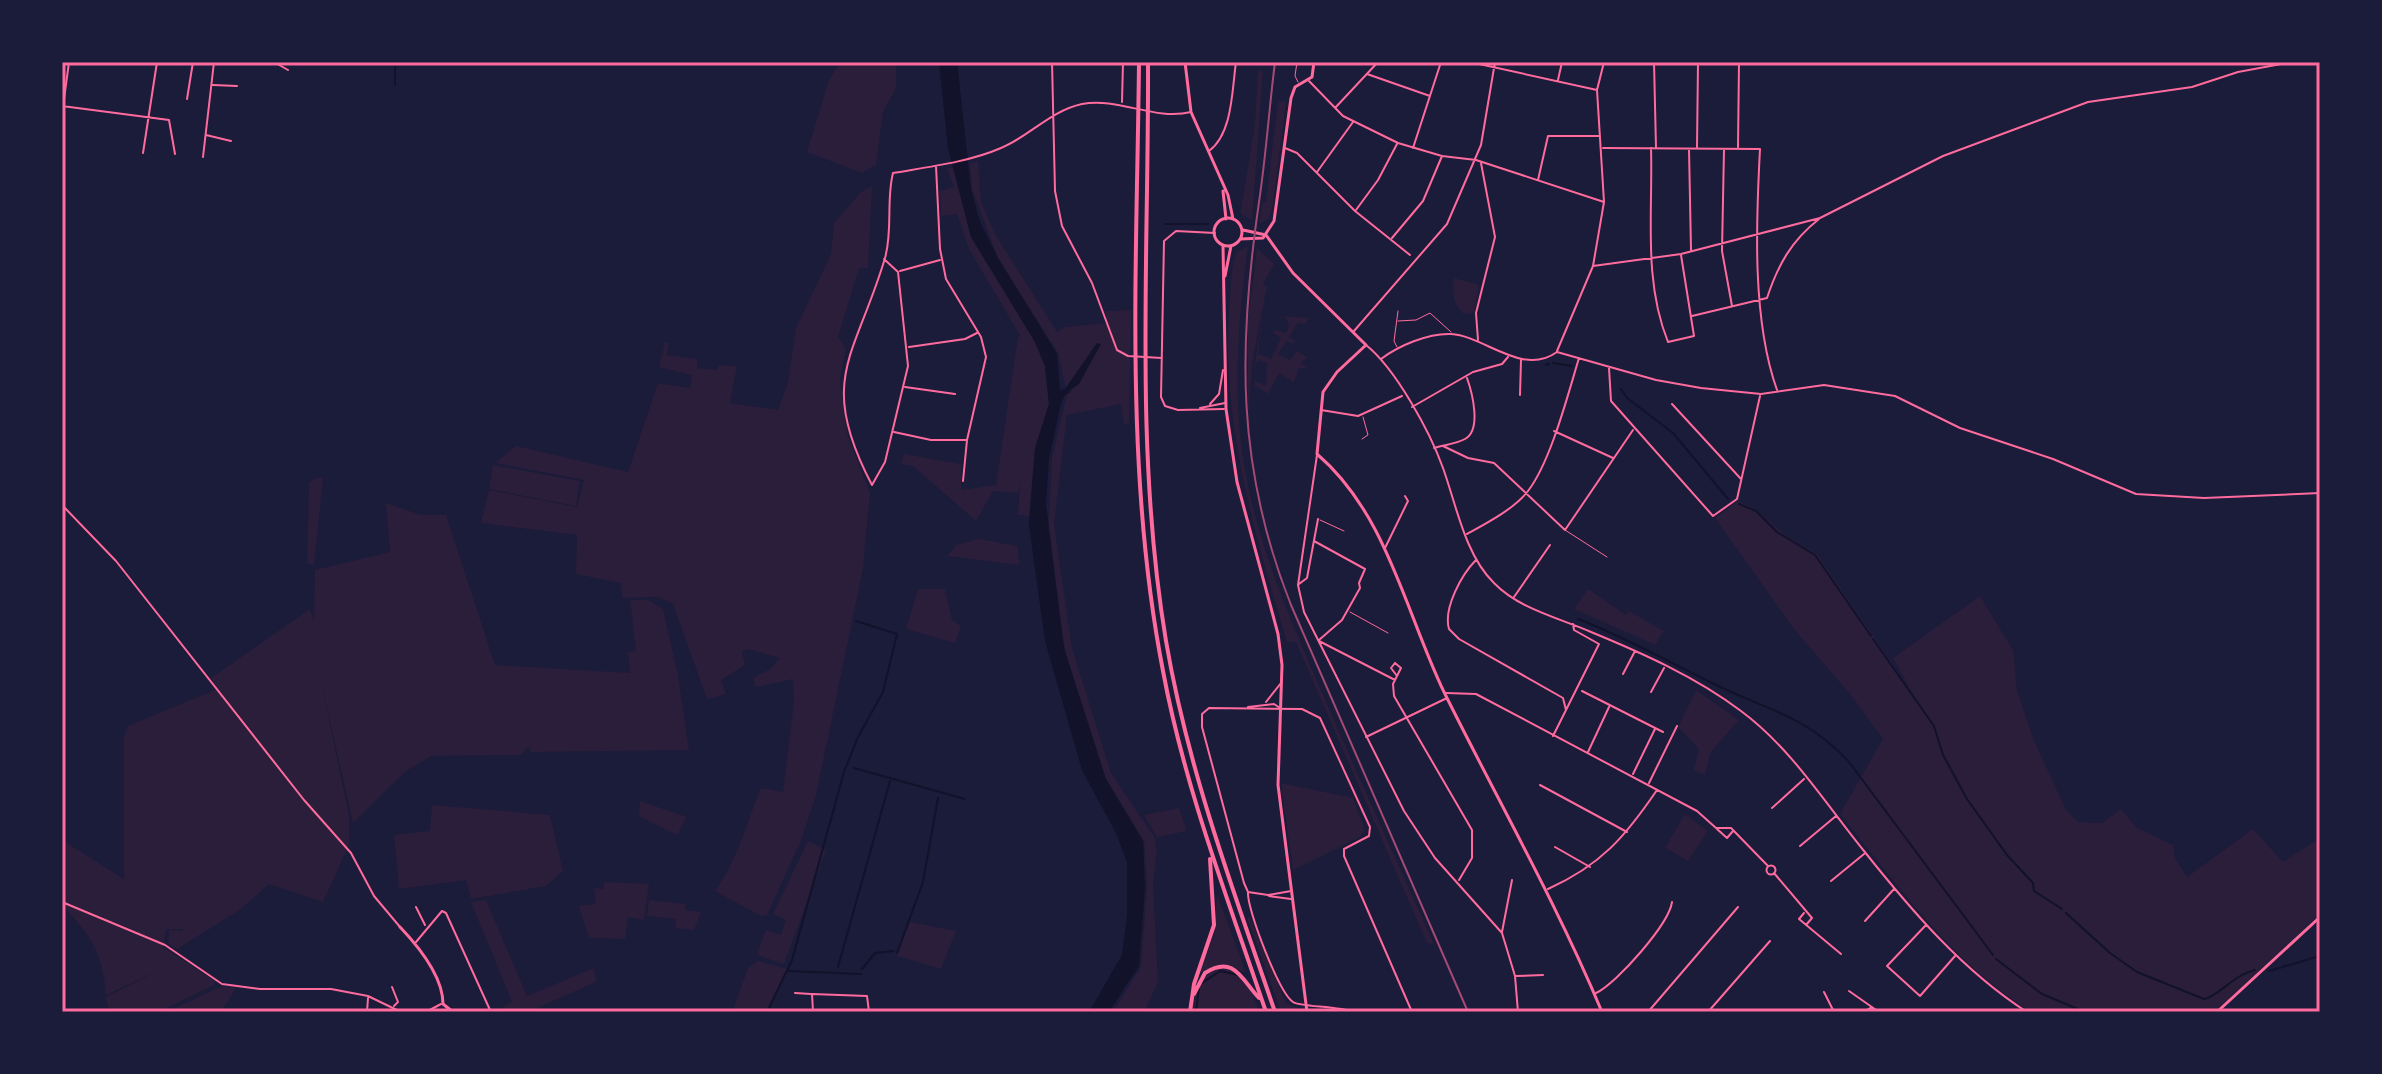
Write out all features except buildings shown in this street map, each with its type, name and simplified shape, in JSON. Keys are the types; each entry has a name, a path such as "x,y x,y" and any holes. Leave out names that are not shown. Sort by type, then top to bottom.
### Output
{"highway":[{"path":"1139,62 1136,368 1140,498 1153,612 1176,733 1211,856 1266,1012"},
{"path":"1148,62 1145,368 1152,532 1174,685 1206,813 1275,1012"},
{"path":"1192,1012 1192,989 1214,925 1211,856"},
{"path":"1192,1012 1200,978 1219,966 1243,974 1262,1001"}],"street":[{"path":"62,114 69,62"},
{"path":"143,153 157,62"},
{"path":"187,99 193,62"},
{"path":"203,157 214,62"},
{"path":"274,62 288,70"},
{"path":"1052,62 1055,191 1062,226 1092,283 1114,343 1122,353 1162,358"},
{"path":"1122,103 1123,62"},
{"path":"1185,62 1191,112 1233,219 1241,229 1266,235 1293,273 1381,359 1434,448 1466,535 1493,583 1513,598 1635,651 1712,691 1748,716 1806,778 1865,853 1955,955 2027,1012"},
{"path":"1208,151 1219,142 1225,128 1236,62"},
{"path":"1309,81 1314,62"},
{"path":"1334,109 1378,62"},
{"path":"1413,149 1441,62"},
{"path":"1470,62 1494,70 1597,90"},
{"path":"1354,331 1447,224 1476,160 1487,125 1495,62"},
{"path":"1558,83 1562,62"},
{"path":"1557,352 1593,266 1604,202 1597,90 1604,62"},
{"path":"1654,62 1650,258 1659,314 1668,342 1694,336 1681,254"},
{"path":"1697,148 1698,62"},
{"path":"1738,149 1739,62"},
{"path":"1593,266 1691,252 1820,218 1934,160 2088,102 2192,87 2238,72 2292,62"},
{"path":"1367,74 1430,96"},
{"path":"1266,235 1276,213 1291,98 1299,84 1309,81"},
{"path":"1309,81 1334,109 1398,143 1442,156 1476,160 1604,202"},
{"path":"212,85 237,86"},
{"path":"884,259 898,272 907,347 904,387 894,432 885,462 872,485 846,418 842,390 855,334 884,259 893,173 973,157 1004,147 1055,114 1083,104 1122,103 1168,114 1191,112"},
{"path":"63,106 169,120 175,154"},
{"path":"1316,173 1353,121"},
{"path":"205,135 231,141"},
{"path":"1537,182 1548,136 1601,136"},
{"path":"1355,211 1378,180 1398,143"},
{"path":"1284,148 1297,153 1355,211 1410,255"},
{"path":"1603,148 1760,149 1756,233 1766,349 1778,391"},
{"path":"1689,148 1691,252"},
{"path":"1724,148 1722,244 1732,307"},
{"path":"1391,239 1423,201 1442,156"},
{"path":"1478,341 1476,313 1495,237 1480,175 1481,162"},
{"path":"936,165 941,260 953,294 984,348 985,369 967,440 963,481"},
{"path":"1223,188 1226,219"},
{"path":"1691,316 1767,298 1776,267 1793,242 1820,218"},
{"path":"1215,233 1219,222 1233,219"},
{"path":"1240,239 1241,229"},
{"path":"1215,233 1176,231 1164,241 1161,397 1165,406 1178,410 1226,406"},
{"path":"1215,233 1223,245 1223,370 1237,482 1278,634 1282,681 1278,785 1307,1012"},
{"path":"1225,276 1231,246 1240,239 1266,235"},
{"path":"1223,245 1231,246"},
{"path":"898,272 941,260"},
{"path":"907,347 965,339 978,333"},
{"path":"1381,359 1398,348 1451,334 1478,341 1521,359 1557,352 1689,386 1761,394 1824,385 1895,396 1960,428 2053,459 2136,494 2208,498 2320,493"},
{"path":"1366,345 1331,379 1323,392 1298,585 1304,612 1412,823 1435,858 1502,933 1515,976 1518,1012"},
{"path":"1411,408 1467,376 1502,364 1509,356"},
{"path":"1466,535 1527,493 1554,431 1579,357"},
{"path":"1520,395 1521,359"},
{"path":"1609,367 1611,401 1713,516 1737,499 1761,394"},
{"path":"1199,409 1210,404 1219,394 1223,370"},
{"path":"1434,448 1470,434 1473,409 1467,376"},
{"path":"904,387 955,394"},
{"path":"1320,410 1363,414 1404,395"},
{"path":"1210,404 1226,406"},
{"path":"1672,404 1742,480"},
{"path":"1443,446 1468,458 1494,463 1565,530 1634,429"},
{"path":"1554,431 1614,458"},
{"path":"894,432 931,440 967,440"},
{"path":"1317,454 1358,496 1446,695 1548,889 1602,1012"},
{"path":"1384,549 1408,501 1405,496"},
{"path":"62,505 116,561 304,800 351,853 374,896 415,943 436,979 443,1004 453,1012"},
{"path":"1298,585 1307,578 1318,519"},
{"path":"1314,541 1365,569 1360,588 1347,611 1336,626 1318,641"},
{"path":"1513,598 1550,545"},
{"path":"1477,559 1466,570 1448,612 1449,629 1459,639 1556,691 1563,698 1566,710"},
{"path":"1553,736 1599,641 1574,630 1573,624"},
{"path":"1318,641 1396,679"},
{"path":"1623,674 1635,651"},
{"path":"1386,676 1395,663 1401,668 1394,696 1472,830 1472,858 1458,881"},
{"path":"1651,692 1665,667"},
{"path":"1391,668 1396,679"},
{"path":"1264,704 1274,696 1282,681"},
{"path":"1582,691 1663,732"},
{"path":"1366,737 1446,695 1476,694 1697,811 1727,838 1733,830"},
{"path":"1245,707 1264,704 1281,709"},
{"path":"1588,753 1609,706"},
{"path":"1354,1012 1335,1005 1294,1003 1288,996 1248,901 1201,720 1209,708 1302,709 1320,718 1359,799 1371,832 1344,849 1344,856 1412,1012"},
{"path":"1649,785 1677,726"},
{"path":"1632,776 1655,728"},
{"path":"1772,808 1806,778"},
{"path":"1540,785 1628,833"},
{"path":"1548,889 1591,867 1628,833 1658,789"},
{"path":"1800,846 1837,815"},
{"path":"1716,828 1733,830 1768,866 1775,867 1774,873"},
{"path":"1555,847 1591,867"},
{"path":"1831,881 1865,853"},
{"path":"1768,866 1767,872 1774,873 1812,918 1806,925"},
{"path":"1502,933 1512,880"},
{"path":"1865,921 1895,887"},
{"path":"1268,895 1292,891"},
{"path":"1248,892 1293,899"},
{"path":"62,902 165,945 222,984 260,989 331,989 368,996 401,1012"},
{"path":"1595,994 1613,981 1658,929 1672,902"},
{"path":"416,907 425,926"},
{"path":"1648,1012 1738,907"},
{"path":"415,943 425,926 442,911 446,913 490,1010"},
{"path":"1805,912 1799,919 1841,954"},
{"path":"2217,1012 2320,917"},
{"path":"1926,924 1887,966 1920,996 1955,955"},
{"path":"1708,1012 1770,941"},
{"path":"1515,976 1543,975"},
{"path":"392,987 398,1002 393,1007"},
{"path":"1849,991 1879,1012"},
{"path":"1824,992 1834,1012"},
{"path":"795,993 867,996 869,1012"},
{"path":"812,994 813,1012"},
{"path":"367,1012 368,996"},
{"path":"426,1012 443,1004"},
{"path":"1863,1012 1873,1007"}],"lane":[{"path":"1297,62 1295,76 1299,84"},
{"path":"1398,311 1394,341 1398,348"},
{"path":"1398,321 1416,320 1430,313 1451,330 1451,334"},
{"path":"1362,439 1368,435 1363,414"},
{"path":"1318,519 1344,531"},
{"path":"1565,530 1607,557"},
{"path":"1347,611 1388,633"}],"shaded area":[{"path":"840,62 896,62 896,88 883,112 876,165 862,173 807,152 829,80"},
{"path":"939,62 957,62 971,189 980,222 998,258 1057,354 1060,390 1065,389 1097,343 1101,344 1079,384 1065,395 1061,403 1049,459 1046,504 1064,648 1106,779 1143,841 1145,888 1139,966 1109,1012 1089,1012 1122,955 1127,916 1127,862 1116,833 1082,770 1045,641 1029,525 1035,448 1049,404 1045,366 1035,342 971,237 948,148"},
{"path":"1258,71 1263,71 1252,221 1241,213 1241,209 1255,124"},
{"path":"1278,101 1286,102 1273,204 1269,219 1259,223 1262,203 1266,202"},
{"path":"978,161 981,202 995,234 1057,332 1065,327 1107,323 1106,311 1131,310 1129,423 1124,425 1121,404 1067,415 1054,524 1072,648 1111,773 1155,838 1157,851 1153,884 1158,982 1144,1012 1113,1012 1141,967 1147,885 1144,841 1106,779 1097,757 1065,650 1048,540 1052,458 1067,394 1058,353 998,258 972,189 970,164"},
{"path":"953,167 971,237 1035,342 1045,366 1049,404 1035,448 1029,516 1018,515 1020,484 1018,493 993,491 976,521 913,466 901,464 904,454 961,464 961,490 996,485 1018,337 1021,337 969,249 957,214 941,216 940,191 954,187 947,168"},
{"path":"872,186 868,268 859,268 838,337 846,349 840,379 848,437 870,493 863,569 816,795 800,843 767,915 761,916 715,891 736,854 761,788 783,792 794,702 793,679 756,687 753,678 770,669 780,658 748,649 742,652 745,665 721,680 726,694 707,699 673,604 657,597 622,598 621,583 576,574 577,535 481,523 489,490 577,507 584,480 495,463 516,446 628,472 658,383 690,388 692,375 659,367 665,342 669,343 667,355 697,359 697,368 716,370 720,365 737,366 730,403 778,410 788,382 796,328 831,254 834,223 861,192"},
{"path":"1248,246 1239,330 1239,414 1245,470 1258,526 1297,635 1434,944 1427,943 1296,642 1287,642 1263,561 1236,439 1228,355 1233,267 1236,252"},
{"path":"1257,248 1274,264 1263,284 1267,286 1253,357 1248,414 1248,320"},
{"path":"1454,278 1479,285 1474,313 1464,314 1455,302"},
{"path":"1263,310 1258,354 1271,359 1281,338 1274,330 1286,333 1289,326 1286,318 1279,316 1310,318 1305,324 1298,323 1289,337 1295,341 1293,344 1287,341 1278,354 1290,360 1297,351 1307,357 1301,363 1307,368 1299,368 1294,382 1279,373 1268,394 1256,386 1254,388 1255,381 1266,386 1267,363 1258,360 1254,370"},
{"path":"493,465 580,481 576,506 489,489"},
{"path":"320,477 323,479 314,565 307,563 309,482"},
{"path":"1738,501 1755,509 1786,536 1817,554 1913,694 1893,658 1980,596 2013,650 2017,690 2033,738 2065,808 2078,822 2102,823 2121,809 2137,828 2173,845 2175,858 2187,877 2253,829 2283,862 2320,838 2320,914 2214,1012 2031,1012 2002,992 1951,947 1840,814 1883,739 1850,694 1794,629 1715,518"},
{"path":"386,503 421,515 446,515 495,665 630,673 628,652 636,651 630,600 648,600 663,609 678,675 689,750 531,752 528,747 521,755 432,756 406,771 353,823 320,677 349,815 349,845 323,902 269,884 241,909 177,949 168,944 169,930 183,929 166,929 163,947 215,981 214,985 159,1012 109,1012 106,997 162,969 106,995 102,967 94,946 62,905 62,840 124,879 124,737 128,726 217,689 211,678 310,609 314,621 315,570 390,552"},
{"path":"979,539 1017,546 1020,565 947,556 956,545"},
{"path":"918,589 945,589 952,620 961,626 955,643 906,629"},
{"path":"1588,589 1626,615 1629,611 1664,631 1655,645 1574,609"},
{"path":"1696,690 1739,720 1710,753 1705,775 1694,770 1699,749 1678,727"},
{"path":"1281,783 1353,798 1365,830 1360,837 1293,870"},
{"path":"640,801 687,817 677,835 639,816"},
{"path":"432,805 550,815 563,871 546,886 471,899 466,880 399,889 394,835 430,831"},
{"path":"1179,808 1187,831 1157,837 1144,815"},
{"path":"1685,814 1708,831 1688,861 1665,848"},
{"path":"808,841 826,850 784,964 757,955 766,930 781,935 786,920 773,914"},
{"path":"604,882 649,884 644,920 628,917 625,939 589,938 579,906 596,904 594,888 604,889"},
{"path":"1217,894 1246,973 1223,964 1200,973 1214,935"},
{"path":"486,900 527,996 594,968 596,982 528,1012 494,1012 512,1002 471,902"},
{"path":"649,900 685,904 685,910 701,912 694,930 676,928 676,919 647,916"},
{"path":"1250,917 1286,1003 1301,1009 1301,1012 1281,1012 1247,918"},
{"path":"910,922 956,931 941,969 897,956"},
{"path":"758,961 787,969 766,1012 732,1012 748,968"},
{"path":"1224,968 1243,979 1259,1012 1194,1012 1200,983 1209,973"},
{"path":"222,986 236,988 221,1012 167,1012"}],"waterway":[{"path":"395,62 395,85"},
{"path":"1165,224 1208,224"},
{"path":"1553,363 1572,366"},
{"path":"1621,389 1627,398 1673,433 1728,499"},
{"path":"1739,504 1756,511 1777,532 1815,555 1871,636"},
{"path":"1578,619 1785,715 1833,746 1849,762 1993,955"},
{"path":"767,1012 792,960 844,772 858,737 883,692 897,634 856,621"},
{"path":"1873,639 1934,726 1943,755 1967,799 2007,855 2033,883 2034,891 2062,909"},
{"path":"854,768 965,799"},
{"path":"838,967 890,781"},
{"path":"897,953 923,882 938,798"},
{"path":"2066,913 2110,953 2137,972 2204,999 2255,970"},
{"path":"862,969 875,953 894,951"},
{"path":"2269,971 2320,956"},
{"path":"1996,959 2042,994 2085,1012"},
{"path":"788,971 861,974"},
{"path":"1202,983 1220,971 1238,975"},
{"path":"1196,1012 1199,988"}],"railway":[{"path":"1275,62 1252,255 1245,356 1246,406 1260,504 1291,605 1468,1012"}]}
